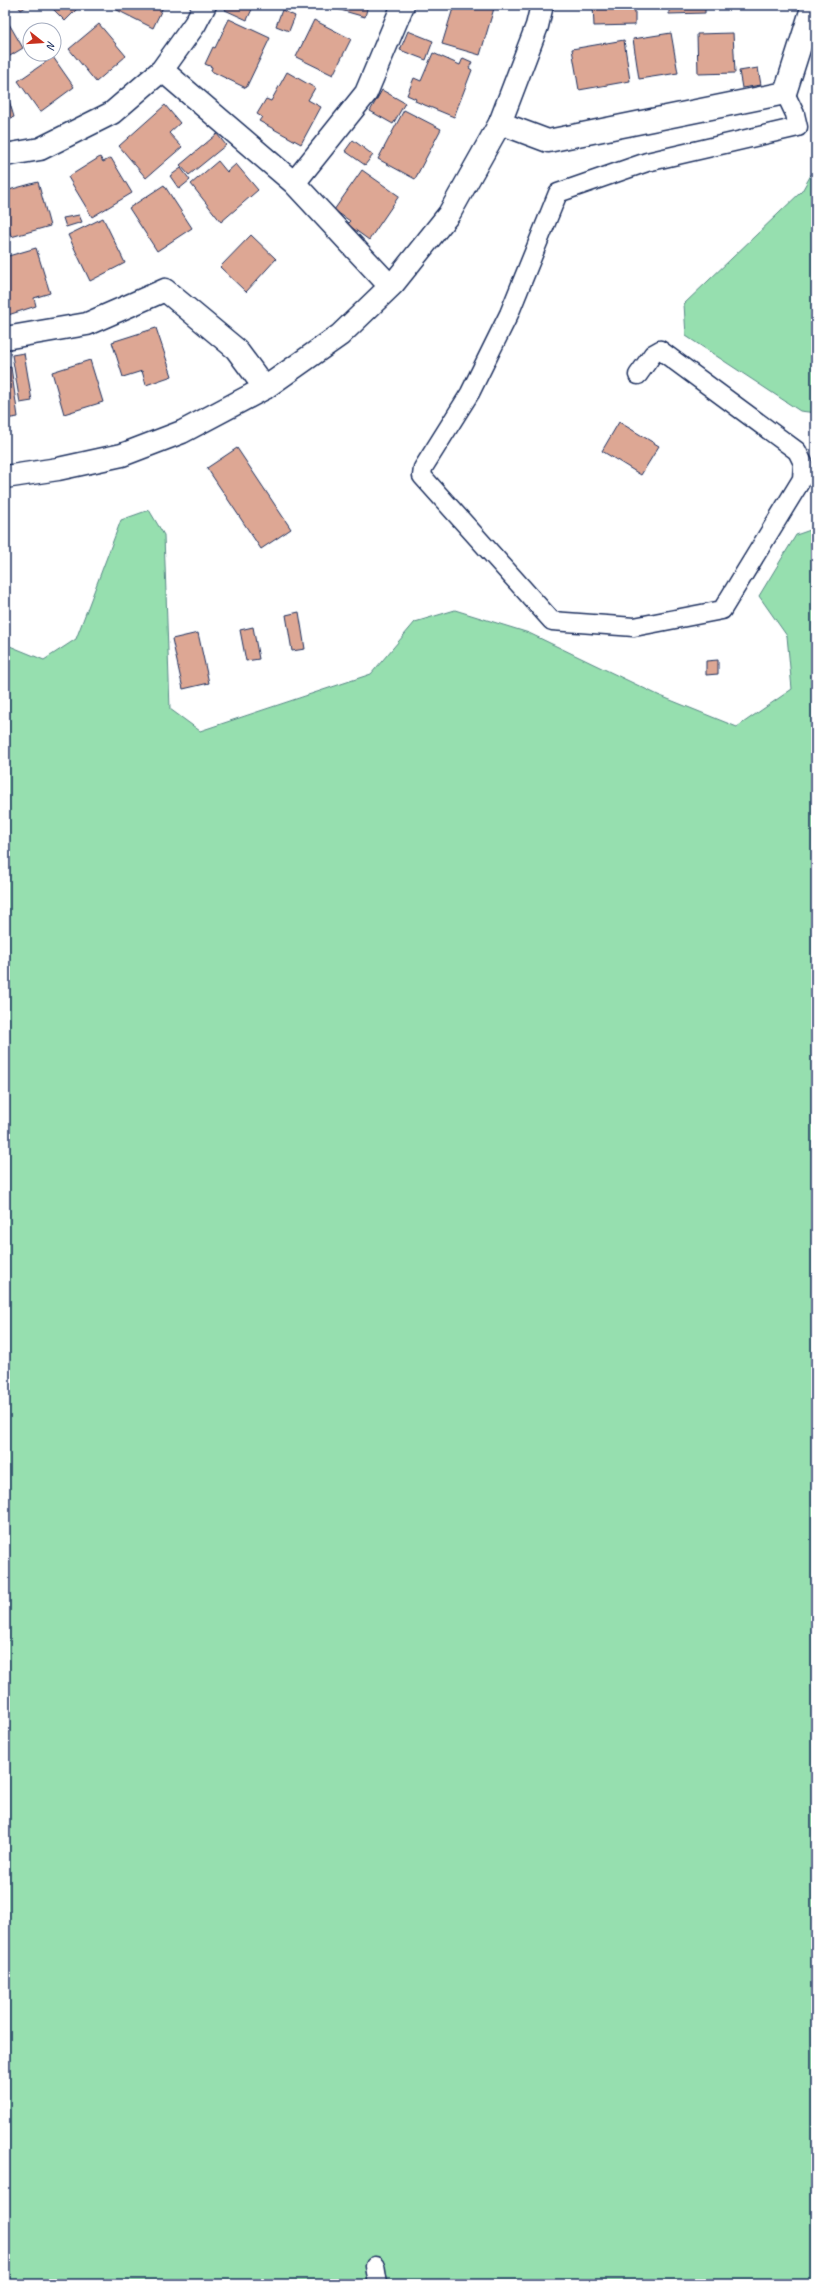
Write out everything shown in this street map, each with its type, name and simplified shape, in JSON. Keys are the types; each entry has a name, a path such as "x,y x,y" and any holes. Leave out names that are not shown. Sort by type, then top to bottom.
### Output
{"street":[{"path":"5,155 40,149 112,113 162,70 195,24 205,5"},
{"path":"294,183 366,93 403,5"},
{"path":"5,477 58,469 122,455 182,432 265,388 340,335 390,286 449,214 500,123 536,26 542,5"},
{"path":"500,123 548,141 785,94 813,5"},
{"path":"162,70 294,183 390,286"},
{"path":"5,338 87,324 165,290 236,349 265,388"}],"lane":[{"path":"638,375 653,354 660,350 797,450 803,464 802,479 722,610 634,627 552,621 422,476 423,468 474,386 509,314 558,193 647,162 798,126 795,114 785,94"},
{"path":"375,2266 378,2284"}],"green space":[{"path":"816,166 816,413 800,411 686,336 684,304 802,191"},
{"path":"149,510 164,535 170,709 200,731 371,674 415,622 455,610 529,633 658,695 737,727 792,689 787,636 759,596 796,535 816,528 816,2284 5,2284 5,644 44,660 76,639 121,520"}],"building":[{"path":"17,5 29,5 21,10"},
{"path":"49,5 81,5 65,21"},
{"path":"116,5 164,5 153,28 115,9"},
{"path":"228,5 254,5 247,20 225,10"},
{"path":"323,5 368,5 365,17"},
{"path":"454,5 495,5 480,55 442,44"},
{"path":"593,5 635,5 635,25 594,26"},
{"path":"669,5 705,5 705,13 669,14"},
{"path":"732,5 779,5 732,7"},
{"path":"282,10 295,16 289,31 276,26"},
{"path":"5,17 22,49 5,59"},
{"path":"229,19 270,38 246,88 211,71 212,67 205,64 213,47 215,48"},
{"path":"314,20 351,39 333,75 296,57"},
{"path":"99,24 126,56 96,82 69,49"},
{"path":"408,31 433,41 426,60 400,50"},
{"path":"671,33 678,73 639,79 633,39"},
{"path":"733,33 735,73 698,74 697,34"},
{"path":"624,40 630,81 579,90 572,49"},
{"path":"433,53 460,65 463,58 472,62 469,68 472,70 454,117 415,101 416,99 407,95 414,78 421,81"},
{"path":"46,62 56,62 74,87 40,112 18,81"},
{"path":"758,68 761,85 742,88 739,71"},
{"path":"287,72 315,88 308,100 321,107 301,144 259,121 262,117 257,114 266,99 271,101"},
{"path":"5,87 14,117 5,120"},
{"path":"382,90 405,103 393,124 370,111"},
{"path":"165,105 180,123 169,133 182,147 146,178 119,146"},
{"path":"404,110 441,129 415,179 378,159"},
{"path":"217,134 226,145 189,175 180,165"},
{"path":"353,140 373,155 365,165 345,151"},
{"path":"100,157 103,162 111,158 132,193 92,217 68,177"},
{"path":"218,161 227,172 236,164 258,190 221,222 191,184"},
{"path":"181,168 190,180 179,189 170,176"},
{"path":"362,170 399,196 369,240 347,224 350,221 334,210"},
{"path":"38,182 50,226 11,237 5,216 5,191"},
{"path":"164,185 192,228 157,251 129,208"},
{"path":"79,215 82,222 66,227 63,218"},
{"path":"103,218 125,263 90,281 68,235"},
{"path":"251,235 276,259 246,292 220,267"},
{"path":"36,248 50,293 34,298 36,306 5,316 5,296 8,295 5,284 5,257"},
{"path":"156,328 172,376 146,385 142,371 123,377 112,342"},
{"path":"24,353 32,401 20,403 12,355"},
{"path":"90,360 103,402 64,414 52,372"},
{"path":"11,367 18,417 5,419 5,368"},
{"path":"619,422 659,446 641,475 602,451"},
{"path":"237,448 291,529 261,549 207,468"},
{"path":"299,612 305,649 292,651 286,615"},
{"path":"253,627 259,659 246,661 240,630"},
{"path":"198,633 209,683 183,689 172,639"},
{"path":"718,660 718,674 706,675 706,661"}]}
